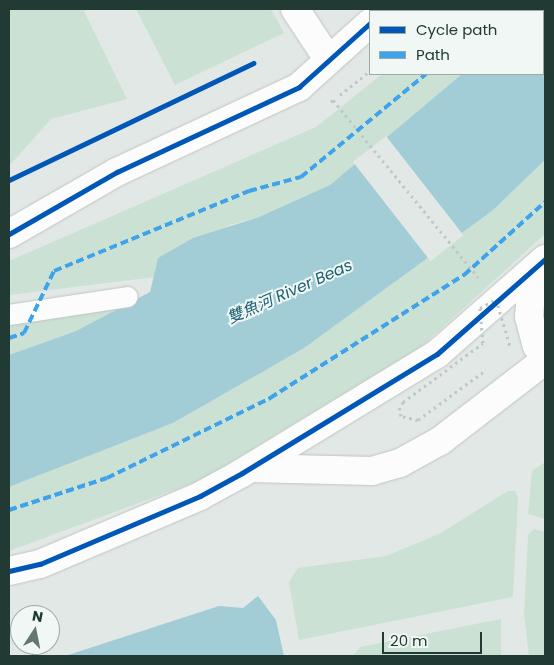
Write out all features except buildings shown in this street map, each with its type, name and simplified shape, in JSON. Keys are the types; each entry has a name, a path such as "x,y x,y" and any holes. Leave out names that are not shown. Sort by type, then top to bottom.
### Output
{"street":[{"path":"295,9 328,60"},
{"path":"9,234 117,172 299,87 369,25"},
{"path":"539,265 529,317 536,346 545,356"},
{"path":"9,571 40,564 192,500 250,468 437,354 539,265"},
{"path":"250,468 372,471 400,463 440,441 545,360"}],"lane":[{"path":"9,315 128,297"}],"path":[{"path":"326,105 369,72"},
{"path":"333,100 483,284"},
{"path":"490,291 496,299 510,346"},
{"path":"483,372 418,420 401,416 399,410 403,402 483,343 480,308 496,299"}],"green space":[{"path":"9,9 83,9 127,99 51,119 9,166"},
{"path":"136,9 271,9 284,33 175,85"},
{"path":"381,75 461,75 330,185 259,217 230,225 155,267 155,277 9,295 9,261 316,127"},
{"path":"545,160 545,234 422,346 201,480 9,551 9,487 173,423 300,350 492,211"},
{"path":"136,299 76,331 9,355 9,322"},
{"path":"545,462 545,519 528,514 532,471"},
{"path":"508,491 515,491 518,497 513,597 299,640 289,582 298,568 386,556 439,534"},
{"path":"534,529 545,532 545,655 529,656 524,615 528,535"},
{"path":"501,619 501,656 353,656 360,647"}],"water":[{"name":"雙魚河 River Beas","path":"545,9 545,160 492,211 304,348 173,423 9,487 9,355 76,331 150,292 158,258 193,238 259,217 330,185 461,75 544,75 544,10 527,10"},
{"path":"258,596 276,620 284,656 65,656 219,606 243,608"}],"pier":[{"path":"386,136 464,235 430,261 353,162"}],"marked path":[{"path":"9,338 24,333 54,271 249,191 301,177 425,75"},
{"path":"9,510 107,478 270,398 464,275 545,202"}],"cycle path":[{"path":"9,234 117,172 299,87 369,24"},
{"path":"9,180 253,63"},
{"path":"9,571 40,564 200,496 242,473 437,354 545,259"}]}
